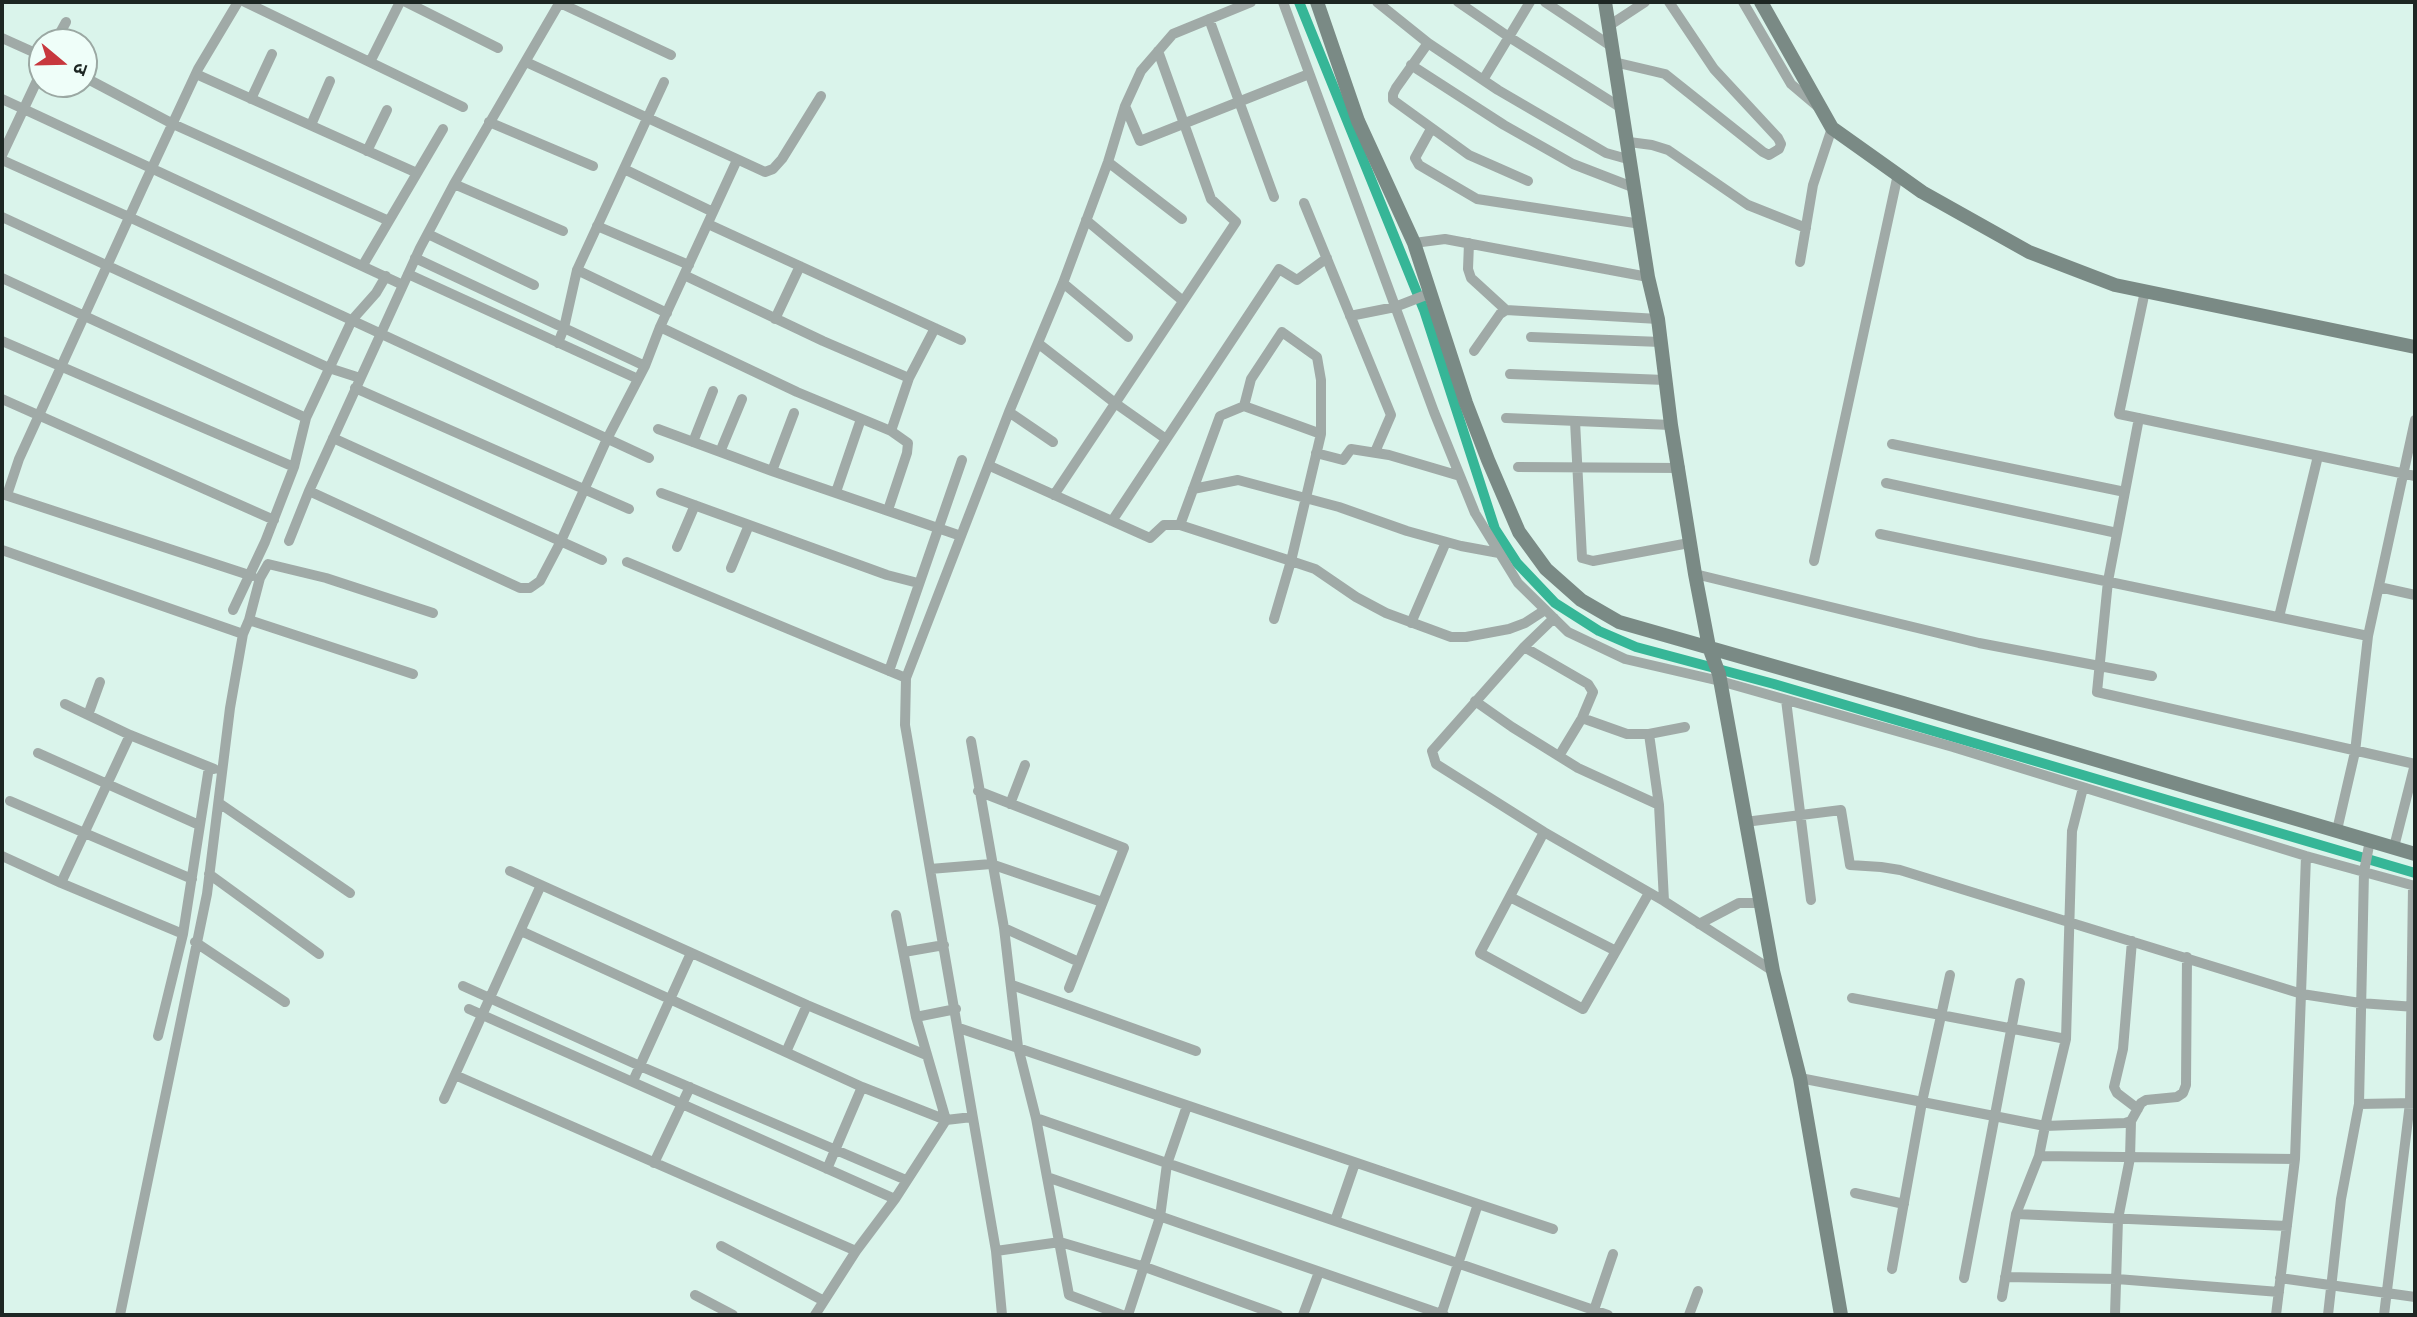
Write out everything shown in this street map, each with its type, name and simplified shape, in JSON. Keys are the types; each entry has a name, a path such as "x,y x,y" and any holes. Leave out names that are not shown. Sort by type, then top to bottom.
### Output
{"street":[{"path":"239,2 196,74 4,494 260,578"},
{"path":"245,2 463,107"},
{"path":"370,62 400,2"},
{"path":"406,2 498,48"},
{"path":"289,541 415,258 489,122 560,2 671,55"},
{"path":"1251,2 1173,34 1141,71 1125,106 1108,162 1040,344 1009,412 990,466 918,583 897,675 930,869 934,946 946,1011 959,1028 1553,1229"},
{"path":"1283,2 1395,307 1475,513 1518,583 1568,632 1625,659 1720,678 2306,856 2364,869 2414,886 2413,1103 2384,1315"},
{"path":"1317,2 1358,121 1414,243 1427,294 1466,403 1519,533 1546,569 1581,600 1619,622 1712,652 2337,831 2369,844 2415,854"},
{"path":"1377,2 1428,43 1483,80 1606,153 1631,160"},
{"path":"1458,2 1623,109"},
{"path":"1483,80 1530,2"},
{"path":"1545,2 1611,46"},
{"path":"1605,2 1648,277 1658,319 1689,542 1720,678 1757,903 1800,1078 1841,1315"},
{"path":"1610,25 1645,2"},
{"path":"1614,62 1665,74 1763,152 1769,155 1779,149 1781,144 1778,138 1709,62 1669,2"},
{"path":"1743,2 1791,83 1820,108"},
{"path":"1761,2 1832,128 1922,192 2029,252 2115,285 2415,347"},
{"path":"1209,19 1274,197"},
{"path":"63,28 66,22"},
{"path":"2,38 28,50"},
{"path":"1428,43 1393,94 1393,100 1480,162 1528,181"},
{"path":"1054,495 1236,222 1211,199 1158,51"},
{"path":"251,99 272,54"},
{"path":"526,62 765,172 774,169 821,96"},
{"path":"1411,65 1504,125 1583,169 1635,188"},
{"path":"196,74 417,173"},
{"path":"1125,106 1140,141 1310,74"},
{"path":"311,125 330,81"},
{"path":"558,343 577,270 664,82"},
{"path":"98,84 173,124 389,221"},
{"path":"2,155 29,98"},
{"path":"2,99 403,285"},
{"path":"368,150 387,110"},
{"path":"489,122 593,166"},
{"path":"1430,128 1415,158 1419,165 1468,195 1486,201 1641,224"},
{"path":"1800,262 1813,185 1832,128"},
{"path":"363,265 443,129"},
{"path":"1629,142 1668,150 1748,205 1806,228"},
{"path":"2,160 129,216 649,458"},
{"path":"309,491 520,588 530,588 540,581 607,439 645,366 660,327 737,160"},
{"path":"1108,162 1182,219"},
{"path":"624,169 713,212"},
{"path":"1814,561 1898,174"},
{"path":"454,184 563,231"},
{"path":"1304,203 1391,415 1375,453"},
{"path":"2,217 329,368 360,378"},
{"path":"1086,220 1183,301"},
{"path":"708,224 961,340"},
{"path":"597,226 689,265"},
{"path":"428,234 534,285"},
{"path":"1414,243 1437,239 1469,243 1648,277"},
{"path":"1469,243 1468,269 1471,278 1506,310"},
{"path":"415,258 645,366"},
{"path":"1112,521 1279,269 1297,280 1327,258"},
{"path":"775,319 800,266"},
{"path":"577,270 667,313"},
{"path":"408,274 638,379"},
{"path":"684,275 775,319 909,378"},
{"path":"233,610 274,520 294,467 306,418 352,320 376,293 386,276"},
{"path":"2,278 306,418"},
{"path":"1063,283 1128,337"},
{"path":"2145,291 2119,414 2415,476"},
{"path":"1350,316 1395,307 1427,294"},
{"path":"1474,351 1500,314 1506,310 1658,319"},
{"path":"660,327 797,392 891,431 908,443 888,510"},
{"path":"891,431 909,378 935,328"},
{"path":"1244,406 1251,379 1282,332 1317,357 1321,380 1321,434 1291,561 1274,619"},
{"path":"1531,337 1661,342"},
{"path":"2,341 294,467"},
{"path":"1040,344 1166,439"},
{"path":"1510,374 1665,380"},
{"path":"355,388 629,509"},
{"path":"693,442 713,391"},
{"path":"2,399 274,520"},
{"path":"720,452 742,399"},
{"path":"1180,525 1220,416 1244,406 1321,434"},
{"path":"1009,412 1053,442"},
{"path":"772,471 794,413"},
{"path":"1506,418 1671,425"},
{"path":"2140,418 2108,581 2097,692 2415,764 2394,848"},
{"path":"836,492 861,419"},
{"path":"2337,831 2355,752 2368,636 2415,420"},
{"path":"1575,421 1580,553 1586,561 1689,542"},
{"path":"659,429 951,533"},
{"path":"333,438 603,559"},
{"path":"1892,444 2125,492"},
{"path":"1316,453 1343,460 1352,449 1460,476"},
{"path":"2279,617 2318,456"},
{"path":"897,675 951,533 962,460"},
{"path":"990,466 1150,538 1164,525 1180,525 1314,569 1356,597 1451,637 1466,638 1509,629 1525,623 1545,610"},
{"path":"1518,467 1680,468"},
{"path":"1193,489 1238,480 1305,496 1446,542 1499,553"},
{"path":"1886,483 2117,533"},
{"path":"661,493 887,575 918,583"},
{"path":"677,547 695,505"},
{"path":"731,568 749,525"},
{"path":"1880,534 2368,636"},
{"path":"1411,622 1446,542"},
{"path":"2,550 243,634"},
{"path":"627,562 897,675"},
{"path":"120,1315 207,894 221,772 243,634 260,578 268,564 326,578 433,613"},
{"path":"1695,574 1979,643 2152,676"},
{"path":"2379,587 2415,595"},
{"path":"1554,618 1524,647 1432,751 1436,764 1544,832 1664,901 1773,971"},
{"path":"249,620 413,674"},
{"path":"1524,647 1588,684 1593,692 1582,718 1559,756"},
{"path":"88,715 100,682"},
{"path":"1786,700 1811,900"},
{"path":"1475,701 1511,727 1578,768 1659,805"},
{"path":"65,704 130,735 221,772"},
{"path":"1582,718 1618,733 1648,734 1685,727"},
{"path":"1648,734 1659,805 1664,901"},
{"path":"61,883 130,735"},
{"path":"971,741 1012,985 1018,1047 1036,1118 1069,1295 1122,1315"},
{"path":"38,753 199,825"},
{"path":"1010,804 1025,765"},
{"path":"158,1036 183,934 209,767"},
{"path":"2002,1297 2016,1214 2039,1156 2066,1039 2072,831 2083,788"},
{"path":"978,791 1124,848 1069,988"},
{"path":"10,801 191,879"},
{"path":"219,803 350,893"},
{"path":"1745,822 1841,810 1850,865 1900,870 2302,993 2360,1003 2413,1007"},
{"path":"1544,832 1480,953 1583,1009 1649,893"},
{"path":"2328,1315 2341,1199 2359,1104 2364,869 2369,844"},
{"path":"2,856 183,934"},
{"path":"2276,1315 2295,1159 2306,856"},
{"path":"930,869 991,864 1102,902"},
{"path":"510,871 807,1005 926,1055"},
{"path":"209,874 319,954"},
{"path":"444,1100 541,885"},
{"path":"1510,897 1616,951"},
{"path":"1699,924 1739,903 1757,903"},
{"path":"896,915 926,1055 960,1119 996,1251 1002,1315"},
{"path":"1003,928 1079,962"},
{"path":"521,931 862,1087 960,1119"},
{"path":"2132,941 2123,1049 2114,1087 2117,1093 2138,1109"},
{"path":"195,942 285,1002"},
{"path":"904,952 934,946"},
{"path":"633,1081 691,953"},
{"path":"2115,1315 2119,1219 2130,1158 2131,1121 2146,1100 2177,1097 2183,1093 2186,1085 2187,957"},
{"path":"1892,1269 1922,1102 1950,975"},
{"path":"1964,1278 2020,983"},
{"path":"1012,985 1196,1051"},
{"path":"463,986 640,1066 906,1180"},
{"path":"1852,998 2066,1039"},
{"path":"786,1052 807,1005"},
{"path":"469,1009 484,1013 895,1199"},
{"path":"916,1017 946,1011"},
{"path":"815,1315 906,1180 960,1119 959,1028"},
{"path":"455,1075 856,1251"},
{"path":"1800,1078 2045,1126 2131,1121"},
{"path":"654,1163 690,1087"},
{"path":"828,1169 862,1087"},
{"path":"2359,1104 2413,1103"},
{"path":"1128,1315 1160,1217 1167,1164 1188,1106"},
{"path":"1036,1118 1458,1263 1594,1313 1608,1315"},
{"path":"2039,1156 2295,1159"},
{"path":"1335,1221 1355,1163"},
{"path":"1047,1177 1442,1315 1478,1204"},
{"path":"1855,1193 1904,1204"},
{"path":"2016,1214 2287,1226"},
{"path":"996,1251 1060,1242 1145,1268 1278,1315"},
{"path":"721,1247 824,1301"},
{"path":"1594,1313 1613,1254"},
{"path":"1303,1315 1319,1272"},
{"path":"2005,1277 2116,1279 2279,1292"},
{"path":"2280,1278 2415,1297"},
{"path":"1689,1315 1698,1291"},
{"path":"695,1295 733,1315"}],"waterway":[{"path":"1299,2 1424,310 1495,529 1517,563 1555,603 1599,631 1636,647 1774,684 2415,873"}]}
